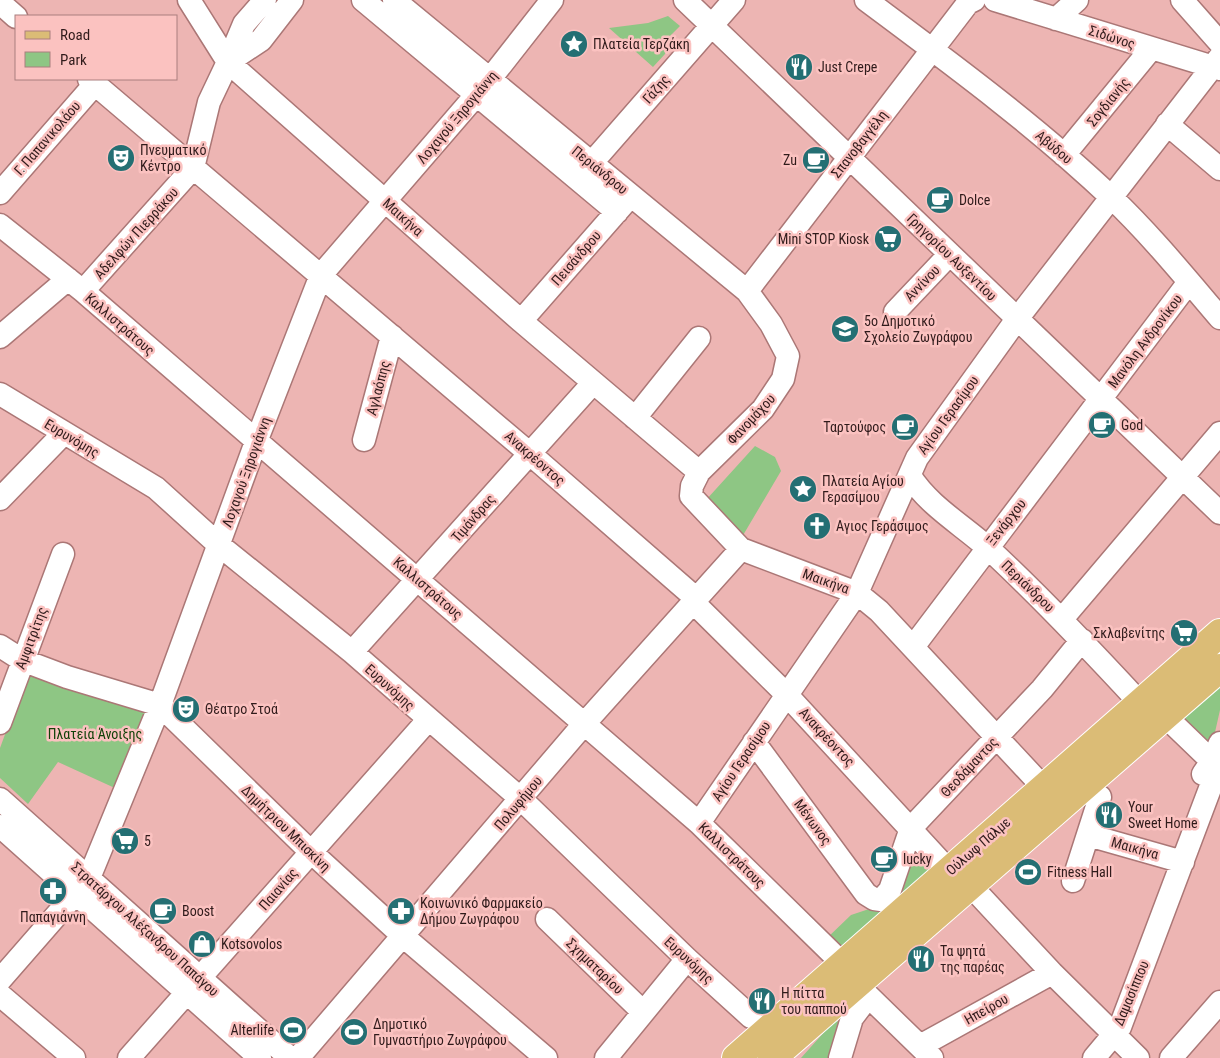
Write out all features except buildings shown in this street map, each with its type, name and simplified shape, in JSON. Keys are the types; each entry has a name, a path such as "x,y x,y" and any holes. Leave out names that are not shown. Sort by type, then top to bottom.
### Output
{"main road":[{"name":"Ούλωφ Πάλμε","path":"772,1058 856,982 960,878 1044,788 1220,633"},
{"name":"Ούλωφ Πάλμε","path":"960,878 1165,716 1220,668"},
{"name":"Ούλωφ Πάλμε","path":"736,1058 856,982"}],"street":[{"name":"Μαικήνα","path":"189,0 228,62 521,321 699,472 692,486 691,496 741,549 857,592 879,611 1044,788"},
{"name":"Αδελφών Πιερράκου","path":"0,337 76,285 193,168 209,102 244,24 265,0"},
{"path":"228,62 261,40 292,0"},
{"name":"Περιάνδρου","path":"363,0 483,86 624,204 747,291 771,324 788,356"},
{"name":"Περιάνδρου","path":"394,0 483,86"},
{"name":"Λοχαγού Ξηρογιάννη","path":"0,980 82,886 160,705 220,545 256,442 321,275 386,202 552,0"},
{"name":"Γρηγορίου Αυξεντίου","path":"685,0 1220,513"},
{"name":"Γάζης","path":"585,171 734,0"},
{"name":"Αβύδου","path":"866,0 934,51 1064,155 1112,198 1220,318"},
{"path":"1056,19 1077,0"},
{"path":"1182,0 1220,43"},
{"name":"Σιδώνος","path":"1001,1 1151,49 1217,64"},
{"name":"Σπανοβαγγέλη","path":"747,291 971,2"},
{"path":"0,3 15,16"},
{"name":"Σογδιανής","path":"1064,155 1151,49"},
{"name":"Αγίου Γερασίμου","path":"699,824 857,592 917,458 1017,319 1112,198 1167,124 1217,64"},
{"name":"Ανακρέοντος","path":"92,81 530,453 691,594 696,605 786,694 911,828 1052,973 1138,1058"},
{"name":"Γ. Παπανικολάου","path":"0,193 92,81"},
{"path":"1167,124 1220,169"},
{"name":"Πεισάνδρου","path":"521,321 624,204"},
{"name":"Καλλιστράτους","path":"0,226 76,285 256,442 419,579 699,824 926,1052"},
{"name":"Αννίνου","path":"895,312 950,254"},
{"name":"Μανόλη Ανδρονίκου","path":"1100,399 1189,282"},
{"name":"Αγλαόπης","path":"364,440 392,336"},
{"path":"635,418 699,338"},
{"name":"Φανομάχου","path":"699,472 763,409 783,379 788,356"},
{"name":"Τιμάνδρας","path":"352,652 593,383"},
{"name":"Ευρυνόμης","path":"0,394 156,488 220,545 352,652 521,799 687,959 751,1017"},
{"name":"Ξενάρχου","path":"913,647 986,547 1100,399"},
{"path":"0,499 64,433"},
{"path":"1062,619 1220,433"},
{"name":"Περιάνδρου","path":"910,476 920,492 986,547 1062,619 1140,703"},
{"name":"Πολυφήμου","path":"298,1058 404,937 584,724 741,549"},
{"name":"Αμφιτρίτης","path":"0,723 63,554"},
{"name":"Θεοδάμαντος","path":"874,899 881,900 890,890 911,828 1042,689 1082,640"},
{"name":"Δημήτριου Μπισκίνη","path":"0,646 22,660 68,677 160,705 311,852 404,937 546,1058"},
{"path":"1165,716 1217,758"},
{"name":"Παιανίας","path":"129,1058 428,720"},
{"name":"Μένωνος","path":"754,742 866,894 874,899"},
{"name":"Δαμασίππου","path":"1094,1058 1120,1028 1177,860 1200,777 1217,758"},
{"path":"1073,881 1100,797"},
{"name":"Στρατάρχου Αλέξανδρου Παπάγου","path":"0,799 82,886 193,985 290,1058"},
{"name":"Στρατάρχου Αλέξανδρου Παπάγου","path":"0,826 82,886"},
{"name":"Μαικήνα","path":"1088,835 1177,860"},
{"name":"Σχηματαρίου","path":"547,920 643,1012"},
{"path":"606,1058 687,959"},
{"name":"Ηπείρου","path":"926,1052 1052,973"},
{"path":"840,1058 852,1018 856,982"},
{"name":"Στρατάρχου Αλέξανδρου Παπάγου","path":"193,985 260,1058"},
{"path":"0,995 74,1058"},
{"path":"1171,1058 1220,1002"}],"green space":[{"path":"668,16 680,26 665,41 668,46 665,54 653,67 609,28 648,23"},
{"path":"755,446 775,457 781,471 742,537 706,500"},
{"name":"Πλατεία Άνοιξης","path":"28,672 150,708 117,789 58,762 28,804 0,778 0,748"},
{"path":"1220,675 1220,710 1211,750 1179,711"},
{"path":"911,842 937,871 843,955 825,940 851,915 872,908"},
{"path":"835,1020 841,1023 833,1058 801,1058"}],"place":[{"name":"Πλατεία Τερζάκη","path":"574,44"},
{"name":"Just Crepe","path":"799,67"},
{"name":"Πνευματικό Κέντρο","path":"121,158"},
{"name":"Zu","path":"816,160"},
{"name":"Dolce","path":"940,200"},
{"name":"Mini STOP Kiosk","path":"888,239"},
{"name":"5ο Δημοτικό Σχολείο Ζωγράφου","path":"845,329"},
{"name":"God","path":"1102,425"},
{"name":"Ταρτούφος","path":"905,427"},
{"name":"Πλατεία Αγίου Γερασίμου","path":"803,489"},
{"name":"Αγιος Γεράσιμος","path":"817,526"},
{"name":"Σκλαβενίτης","path":"1184,633"},
{"name":"Θέατρο Στοά","path":"186,709"},
{"name":"Your Sweet Home","path":"1109,815"},
{"name":"5","path":"125,841"},
{"name":"lucky","path":"884,859"},
{"name":"Fitness Hall","path":"1028,872"},
{"name":"Παπαγιάννη","path":"53,891"},
{"name":"Boost","path":"163,911"},
{"name":"Κοινωνικό Φαρμακείο Δήμου Ζωγράφου","path":"401,911"},
{"name":"Kotsovolos","path":"202,944"},
{"name":"Τα ψητά της παρέας","path":"921,959"},
{"name":"Η πίττα του παππού","path":"762,1001"},
{"name":"Alterlife","path":"293,1030"},
{"name":"Δημοτικό Γυμναστήριο Ζωγράφου","path":"354,1032"}]}
